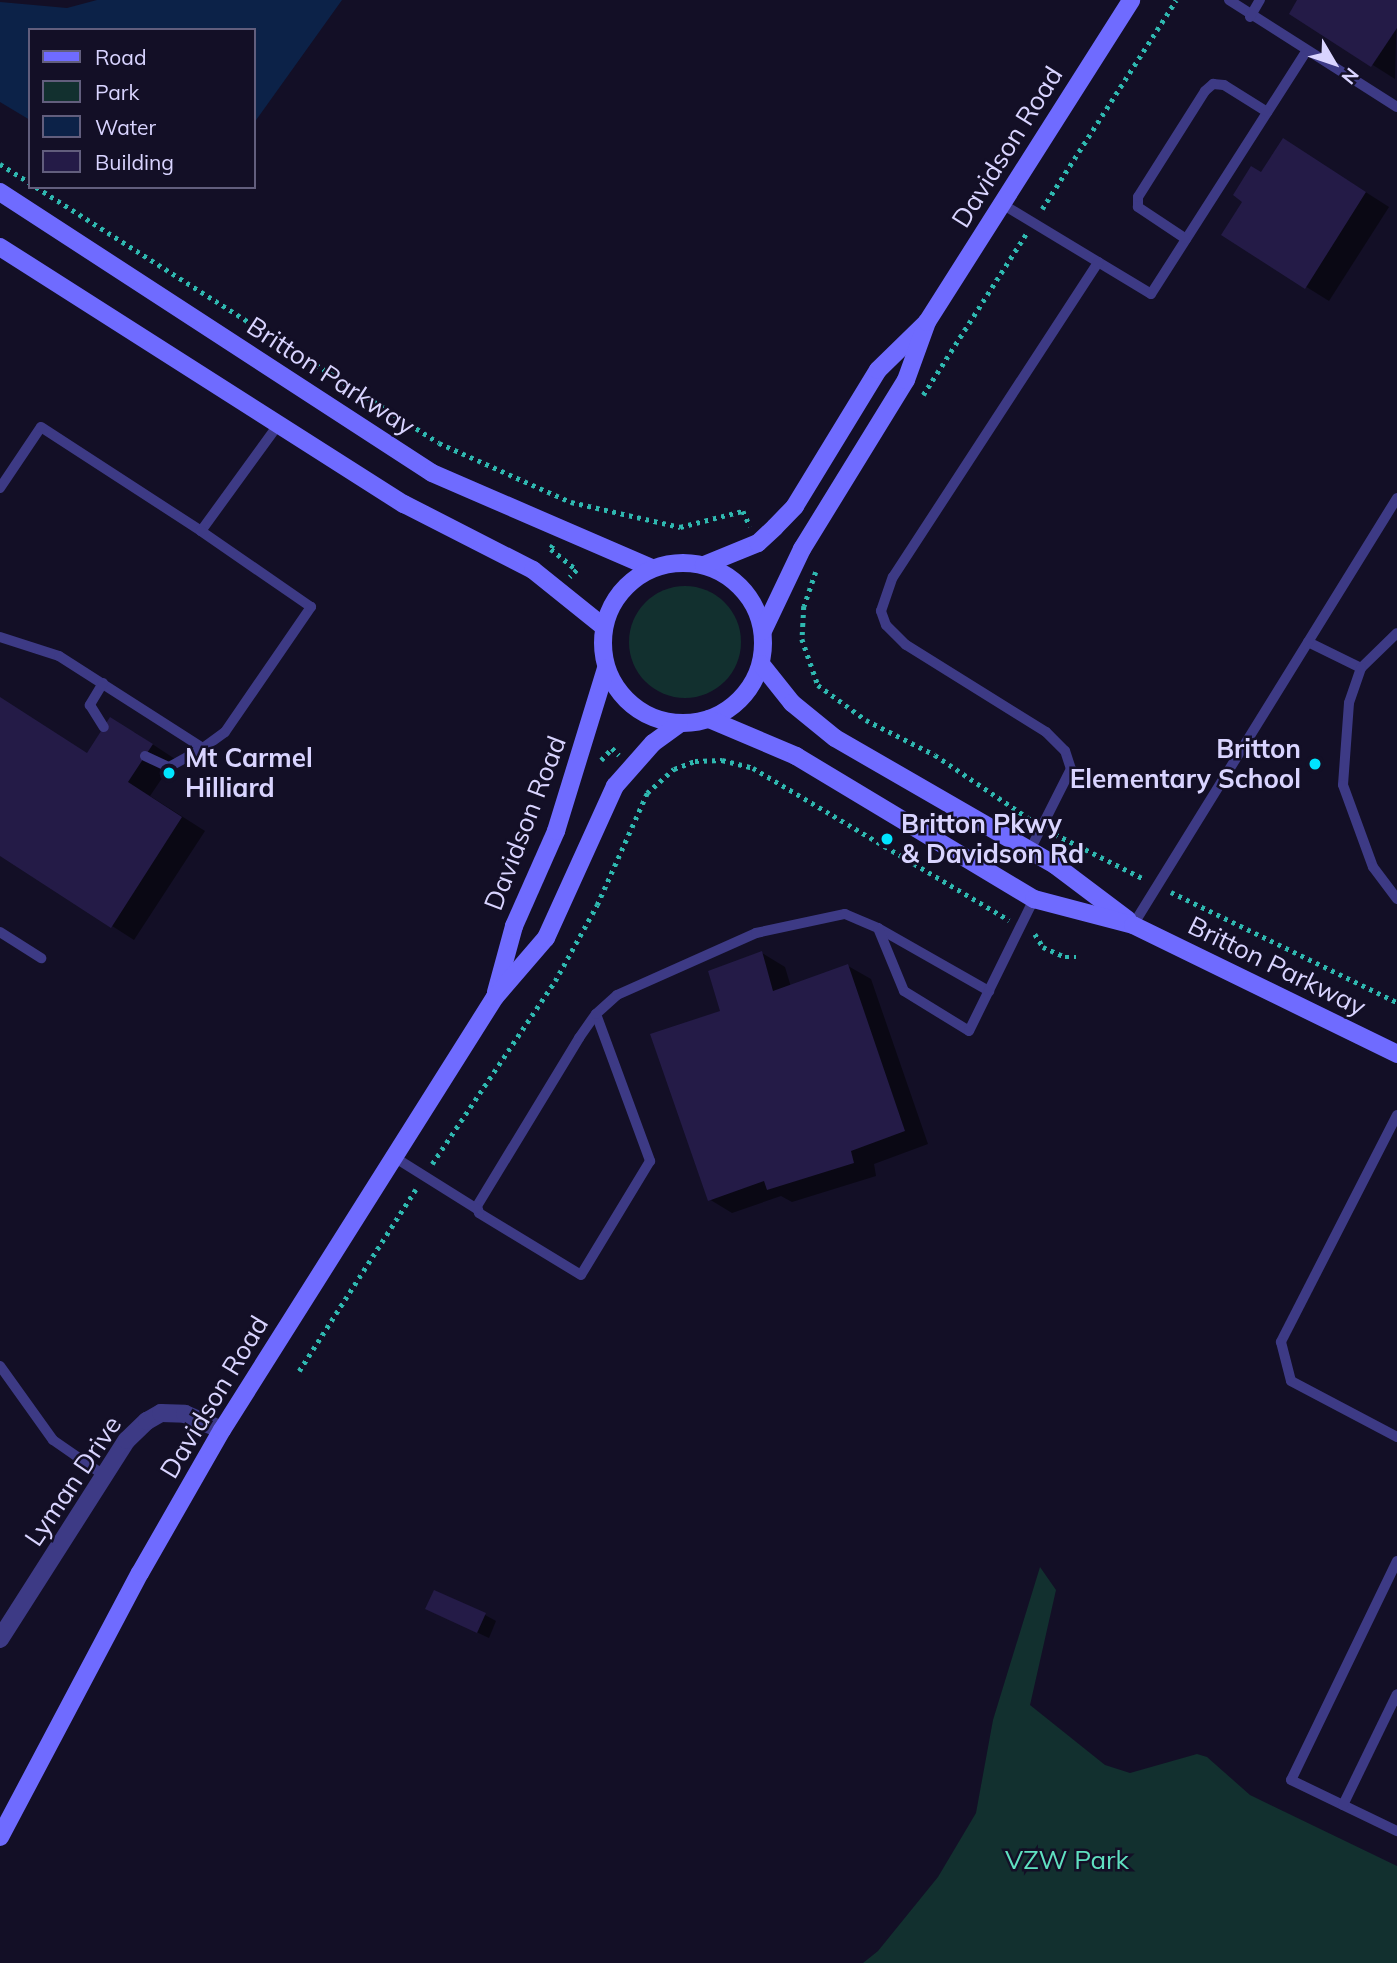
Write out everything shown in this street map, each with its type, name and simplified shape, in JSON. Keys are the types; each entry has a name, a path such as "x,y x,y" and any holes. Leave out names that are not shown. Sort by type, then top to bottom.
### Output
{"main road":[{"name":"Davidson Road","path":"763,631 802,549 906,380 927,322 1131,0"},
{"name":"Britton Parkway","path":"0,192 432,473 561,526 652,568"},
{"path":"0,247 404,504 533,570 559,588 604,627"},
{"name":"Davidson Road","path":"704,565 758,543 795,506 877,370 927,322"},
{"path":"678,562 704,565 725,574 744,589 763,631 761,664 750,688 733,707 709,719 679,724 642,713 620,693 606,668 604,627 613,602 630,582 652,568 678,562"},
{"name":"Britton Parkway","path":"761,664 792,703 835,738 1030,850 1133,925 1397,1054"},
{"name":"Davidson Road","path":"495,997 514,926 556,831 606,668"},
{"name":"Britton Parkway","path":"709,719 796,756 1034,899 1133,925"},
{"name":"Davidson Road","path":"0,1837 139,1573 222,1430 495,997 546,938 615,786 653,743 679,724"}],"street":[{"name":"Lyman Drive","path":"0,1639 127,1440 161,1413 185,1414 222,1430"}],"lane":[{"path":"1229,0 1250,17 1396,105"},
{"path":"1250,17 1260,0"},
{"path":"1002,204 1151,294 1306,52"},
{"path":"1186,239 1138,207 1138,197 1198,102 1213,85 1224,85 1267,112"},
{"path":"1030,850 1044,827 1071,769 1065,751 1046,732 906,645 886,625 881,611 893,577 1098,262"},
{"path":"201,531 278,425"},
{"path":"0,488 41,427 201,531 311,607 225,732 203,748 169,766 145,757"},
{"path":"1133,925 1397,498"},
{"path":"1397,633 1361,668 1349,703 1343,785 1373,867 1397,900"},
{"path":"0,637 59,656 203,748"},
{"path":"1308,642 1361,668"},
{"path":"103,683 90,705 104,727"},
{"path":"878,928 904,991 967,1031 1034,899"},
{"path":"477,1209 597,1014 617,995 756,933 845,914 878,928 989,991"},
{"path":"0,932 41,958"},
{"path":"394,1157 580,1275 585,1274 650,1161 597,1014"},
{"path":"1397,1115 1281,1342 1291,1381 1397,1437"},
{"path":"0,1366 53,1440 104,1476"},
{"path":"1397,1561 1291,1780 1397,1831"},
{"path":"1343,1805 1397,1694"}],"path":[{"path":"917,405 1176,0"},
{"path":"0,164 28,182"},
{"path":"39,189 439,443 570,502 680,527 743,510"},
{"path":"559,588 577,570 551,549 570,502"},
{"path":"820,560 804,606 802,639 818,685 866,720 935,755 1044,827 1157,886 1397,1002"}],"green space":[{"path":"685,586 706,590 725,602 737,621 741,642 737,663 725,682 706,694 685,698 664,694 645,682 633,663 629,642 633,621 645,602 664,590"},
{"name":"VZW Park","path":"1040,1567 1056,1590 1030,1705 1105,1765 1130,1773 1197,1754 1207,1757 1250,1795 1397,1866 1397,1963 863,1963 878,1951 938,1877 976,1813 993,1720"}],"water":[{"path":"97,0 342,0 256,120 256,28 28,28 28,119 0,102 0,2 67,8"}],"building":[{"path":"1297,0 1397,0 1397,28 1371,67 1289,14"},
{"path":"1283,138 1366,192 1305,289 1221,235 1242,202 1233,195 1251,166 1261,172"},
{"path":"0,697 87,753 110,717 153,744 128,782 182,817 111,928 0,856"},
{"path":"762,951 773,991 848,964 905,1131 851,1151 854,1163 767,1190 764,1181 708,1201 650,1034 720,1011 708,971"},
{"path":"434,1590 486,1613 477,1633 425,1609"}],"place":[{"name":"Britton Elementary School","path":"1315,764"},
{"name":"Mt Carmel Hilliard","path":"169,773"},
{"name":"Britton Pkwy & Davidson Rd","path":"887,839"}]}
